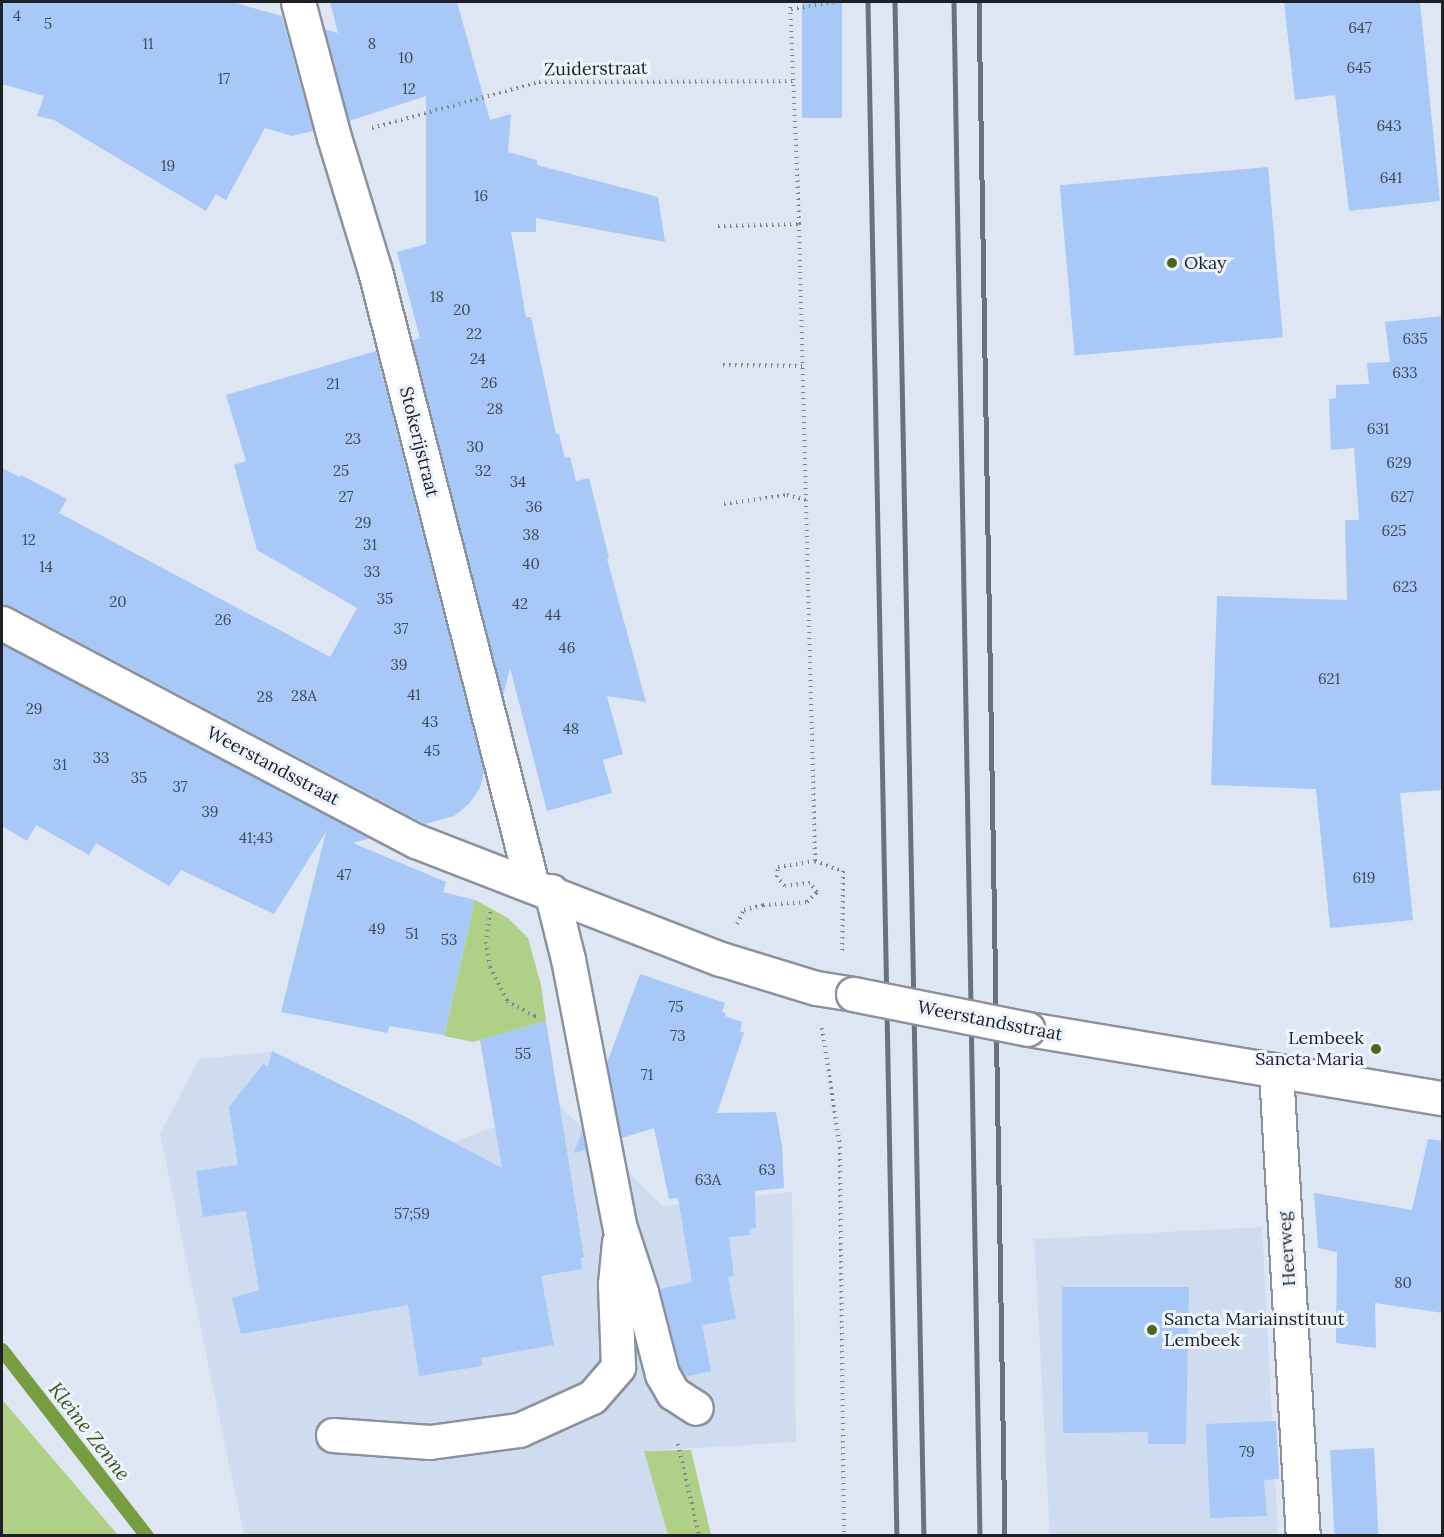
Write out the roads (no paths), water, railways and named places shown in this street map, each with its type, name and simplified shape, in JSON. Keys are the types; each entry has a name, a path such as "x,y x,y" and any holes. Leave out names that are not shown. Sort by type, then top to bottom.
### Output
{"street":[{"name":"Stokerijstraat","path":"298,2 334,137 375,271 542,888"},
{"name":"Weerstandsstraat","path":"2,623 416,841 721,959 816,988 1028,1029 1443,1098"},
{"path":"542,888 568,959 620,1228 641,1292 662,1374 684,1401"},
{"name":"Heerweg","path":"1276,1071 1303,1536"},
{"path":"333,1436 430,1442 519,1430 592,1396 618,1367 615,1284 620,1228"}],"waterway":[{"name":"Kleine Zenne","path":"2,1350 147,1536"}],"railway":[{"path":"868,2 897,1536"},
{"path":"895,2 924,1536"},
{"path":"954,2 980,1536"},
{"path":"979,2 1005,1536"}],"place":[{"name":"Okay","path":"1172,263"},
{"name":"Lembeek Sancta Maria","path":"1376,1049"},
{"name":"Sancta Mariainstituut Lembeek","path":"1152,1330"}]}
